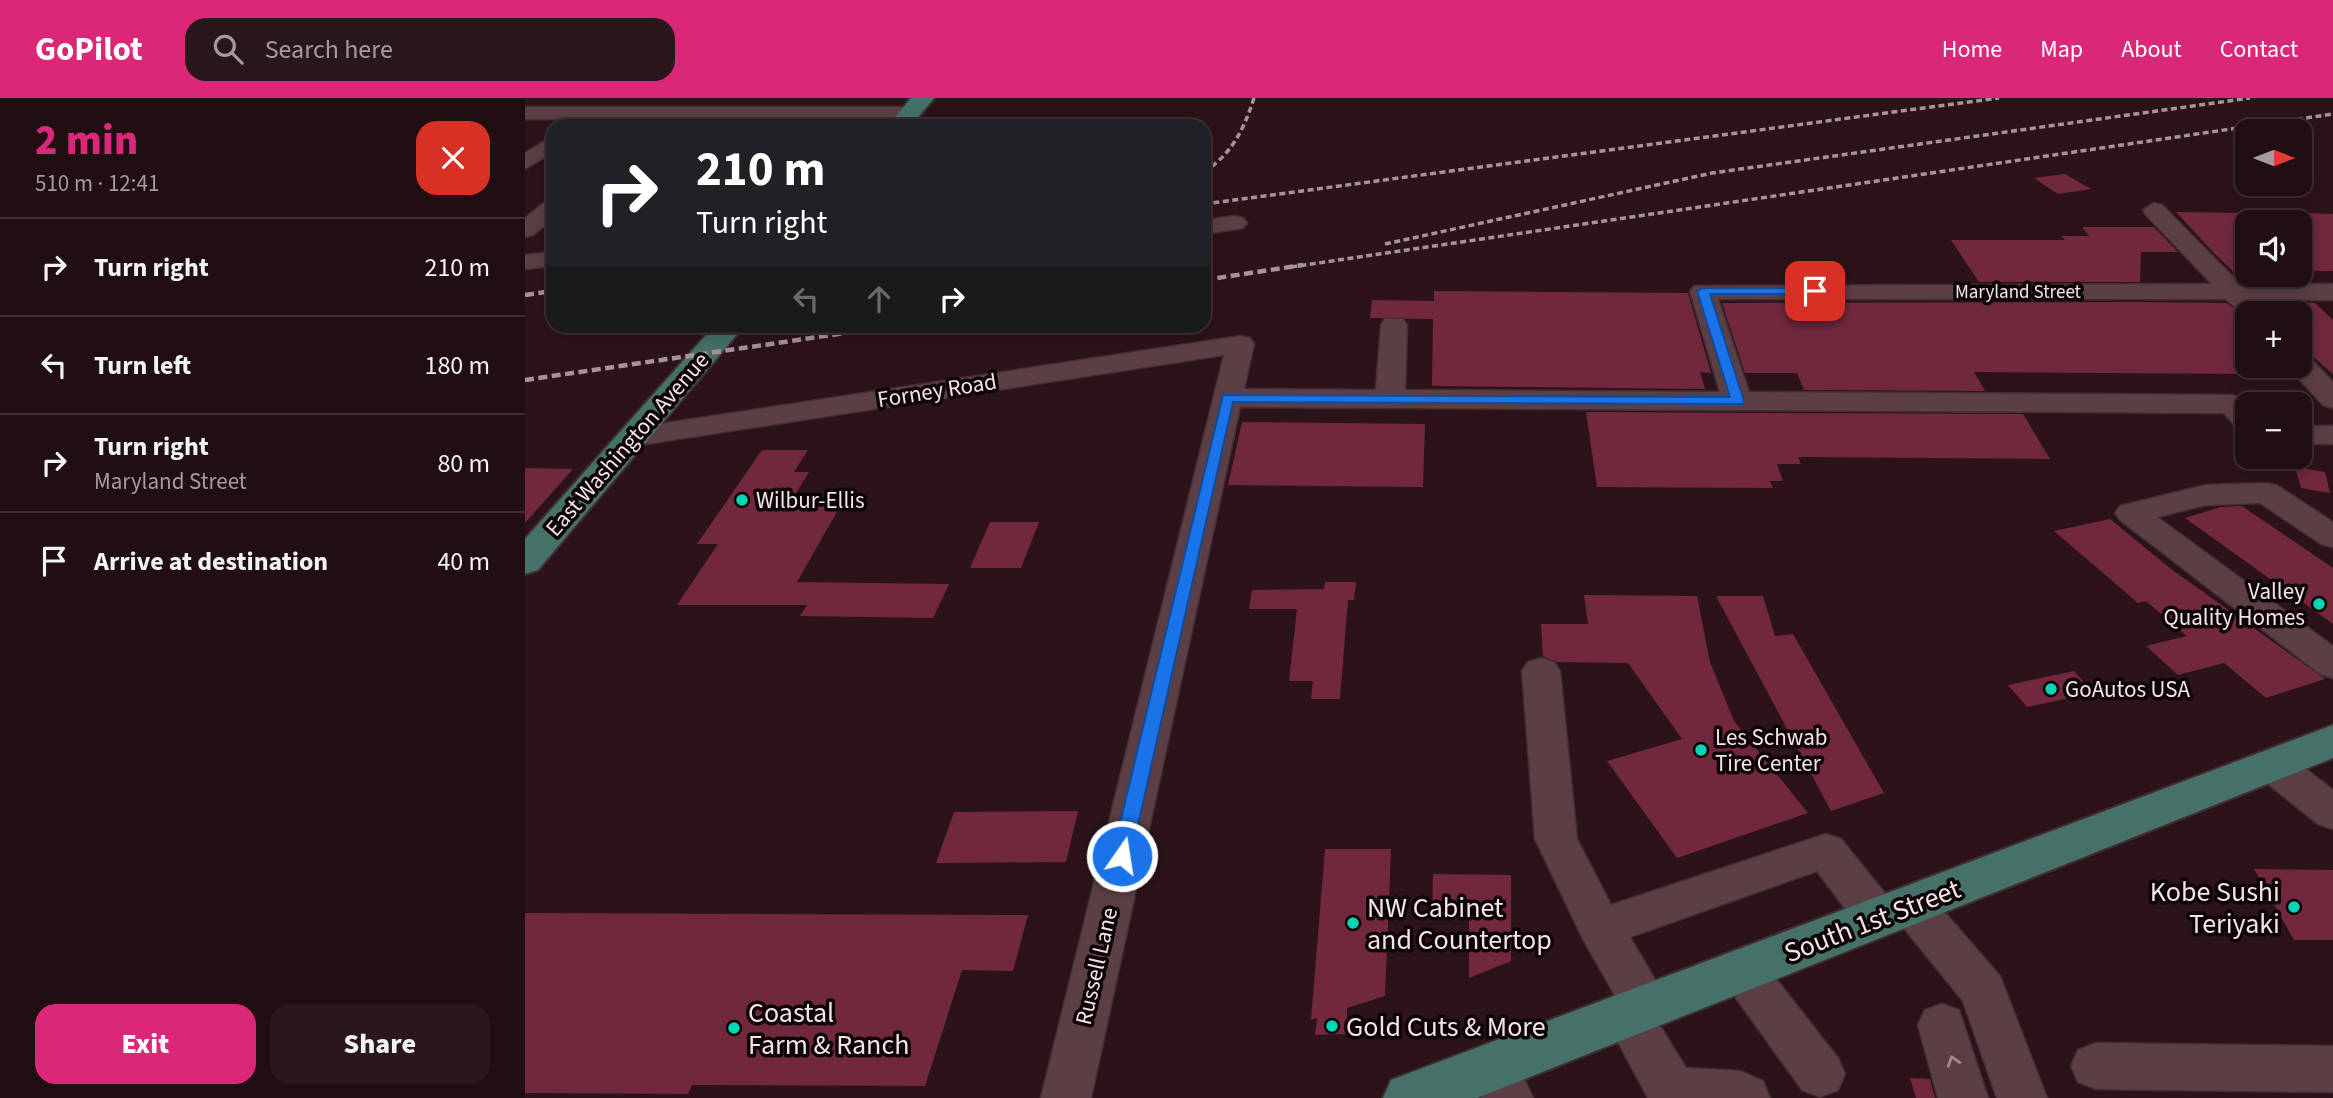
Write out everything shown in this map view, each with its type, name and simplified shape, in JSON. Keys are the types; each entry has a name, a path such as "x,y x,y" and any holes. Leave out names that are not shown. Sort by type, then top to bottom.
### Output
{"main road":[{"name":"East Washington Avenue","path":"525,562 723,333"},
{"name":"South 1st Street","path":"1411,1098 1501,1082 1637,1011 2333,741"}],"street":[{"path":"624,119 911,112"},
{"path":"525,113 575,119"},
{"path":"525,163 546,147"},
{"path":"2154,210 2242,301"},
{"path":"525,230 546,213"},
{"path":"1211,226 1235,223"},
{"path":"525,262 546,260"},
{"name":"Maryland Street","path":"1737,401 1703,291 2333,292"},
{"path":"1390,399 1395,325"},
{"name":"Forney Road","path":"633,437 1240,344"},
{"name":"Russell Lane","path":"1066,1098 1240,344"},
{"path":"2312,376 2333,398"},
{"path":"1227,398 2232,404 2235,408"},
{"path":"2312,435 2333,435"},
{"path":"2329,658 2131,513 2206,495 2267,494 2333,537"},
{"path":"1541,671 1556,839 1600,928 1673,1095 1740,1094 1745,1098"},
{"path":"2272,765 2333,813"},
{"path":"1600,928 1826,851 1983,991 2022,1098"},
{"path":"1742,970 1821,1074"},
{"path":"1942,1025 1963,1098"},
{"path":"2096,1066 2333,1069"}],"building":[{"path":"2065,174 2091,189 2058,194 2034,178"},
{"path":"2176,212 2235,213 2235,273"},
{"path":"2312,213 2333,214 2333,271 2312,271"},
{"path":"2082,227 2154,227 2178,252 2141,252 2140,282 1979,282 1951,240 2065,240 2061,236 2089,236"},
{"path":"1434,291 1688,293 1711,373 1700,372 1705,389 1432,386 1433,319 1370,318 1372,300 1434,301"},
{"path":"1722,303 2226,303 2235,308 2235,374 1974,372 1985,391 1804,390 1797,373 1745,373"},
{"path":"2312,303 2333,320 2333,374 2312,356"},
{"path":"1586,412 2023,414 2050,459 1798,457 1801,464 1777,464 1783,481 1770,481 1773,488 1597,487"},
{"path":"1242,422 1425,424 1423,487 1228,485"},
{"path":"762,450 808,450 794,472 809,472 790,503 842,503 797,582 949,584 933,618 800,616 807,605 677,605 718,544 697,544"},
{"path":"525,468 573,469 525,523"},
{"path":"2296,469 2325,472 2330,493 2301,488"},
{"path":"2242,506 2333,568 2333,624 2185,518 2221,507"},
{"path":"2110,519 2171,569 2325,679 2266,698 2224,663 2178,675 2146,646 2187,636 2146,601 2138,603 2054,531"},
{"path":"990,522 1039,522 1021,568 970,568"},
{"path":"1325,582 1356,582 1354,600 1348,600 1340,699 1311,699 1313,681 1289,681 1297,609 1249,609 1252,590 1324,589"},
{"name":"Les Schwab Tire Center","path":"1584,595 1697,596 1710,662 1734,721 1808,813 1677,858 1607,761 1682,739 1628,663 1557,662 1543,656 1541,624 1588,624"},
{"path":"1716,596 1763,596 1775,636 1793,634 1884,793 1831,811"},
{"name":"GoAutos USA","path":"2074,671 2094,693 2027,707 2008,685"},
{"path":"1078,811 1066,862 936,863 954,812"},
{"name":"NW Cabinet and Countertop","path":"1325,849 1391,849 1385,996 1347,1008 1347,1034 1315,1035 1317,1018 1311,1020"},
{"path":"2254,869 2333,870 2333,940 2294,940"},
{"path":"1433,874 1511,875 1511,961 1469,978 1469,919 1432,918"},
{"name":"Coastal Farm & Ranch","path":"525,913 1028,915 1013,971 962,970 925,1086 692,1085 688,1094 525,1093"},
{"path":"1910,1078 1930,1079 1935,1098 1916,1098"}],"railway":[{"path":"1211,167 1236,140 1254,98"},
{"path":"1211,203 1999,98"},
{"path":"1385,244 1712,173 2250,98"},
{"path":"1291,267 2333,114"},
{"path":"1211,279 1303,265"},
{"path":"525,295 546,292"},
{"path":"525,380 845,333"}],"place":[{"name":"Wilbur-Ellis","path":"742,500"},
{"name":"Valley Quality Homes","path":"2319,604"},
{"name":"GoAutos USA","path":"2051,689"},
{"name":"Les Schwab Tire Center","path":"1701,750"},
{"name":"Kobe Sushi Teriyaki","path":"2294,907"},
{"name":"NW Cabinet and Countertop","path":"1353,923"},
{"name":"Gold Cuts & More","path":"1332,1026"},
{"name":"Coastal Farm & Ranch","path":"734,1028"}],"route":[{"path":"1122,856 1227,398 1737,401 1703,291 1815,291"}]}
